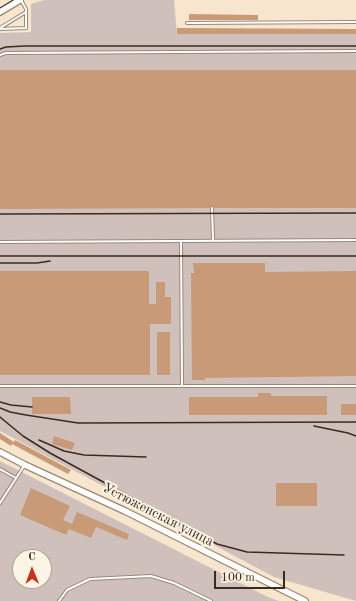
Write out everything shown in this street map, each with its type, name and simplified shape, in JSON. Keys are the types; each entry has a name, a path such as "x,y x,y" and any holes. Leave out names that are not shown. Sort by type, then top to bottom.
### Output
{"main road":[{"path":"0,12 21,0"},
{"name":"Устюженская улица","path":"0,452 24,465 125,510 305,601"}],"lane":[{"path":"0,28 26,28 26,9 21,0"},
{"path":"0,28 26,12"},
{"path":"187,23 356,22"},
{"path":"0,55 6,53 356,51"},
{"path":"212,208 213,240"},
{"path":"0,242 356,240"},
{"path":"181,241 182,386"},
{"path":"0,386 356,386"},
{"path":"0,503 24,465"},
{"path":"0,469 16,478"},
{"path":"59,601 68,590 90,579 151,576 174,583 211,601"}],"shaded area":[{"path":"44,0 174,0 177,34 356,34 356,601 274,577 0,431 0,33 31,32 31,4"},
{"path":"0,461 268,597 279,601 0,601"}],"building":[{"path":"189,14 258,15 258,20 189,20"},
{"path":"177,28 356,29 356,34 177,34"},
{"path":"0,70 356,70 356,208 215,208 212,206 210,208 0,209"},
{"path":"193,263 265,263 265,272 356,271 356,376 205,378 205,380 192,380 191,273 194,273"},
{"path":"0,271 149,271 149,304 156,304 156,282 165,282 165,297 171,297 171,324 150,324 150,375 0,375"},
{"path":"157,332 170,332 170,375 157,375"},
{"path":"258,393 271,393 271,396 327,396 327,415 189,415 189,397 258,397"},
{"path":"32,397 70,397 71,414 32,414"},
{"path":"341,404 356,404 356,415 341,415"},
{"path":"0,433 14,442 15,440 71,470 68,474 12,444 11,446 0,439"},
{"path":"54,436 75,443 72,450 52,444"},
{"path":"276,483 317,483 317,506 276,506"},
{"path":"31,488 70,506 63,520 72,524 77,512 129,534 127,540 96,527 91,538 69,529 66,535 20,515"}],"tram line":[{"path":"0,8 13,0"}],"railway":[{"path":"0,49 6,47 25,46 356,46"},
{"path":"0,214 356,213"},
{"path":"0,256 356,256"},
{"path":"0,263 37,263 50,261"},
{"path":"0,402 11,405 32,407"},
{"path":"0,408 10,412 78,423 356,422"},
{"path":"0,417 23,436 50,453 217,544 247,552 344,555"},
{"path":"314,426 356,436"},
{"path":"39,440 64,451 84,455 146,457"}]}
